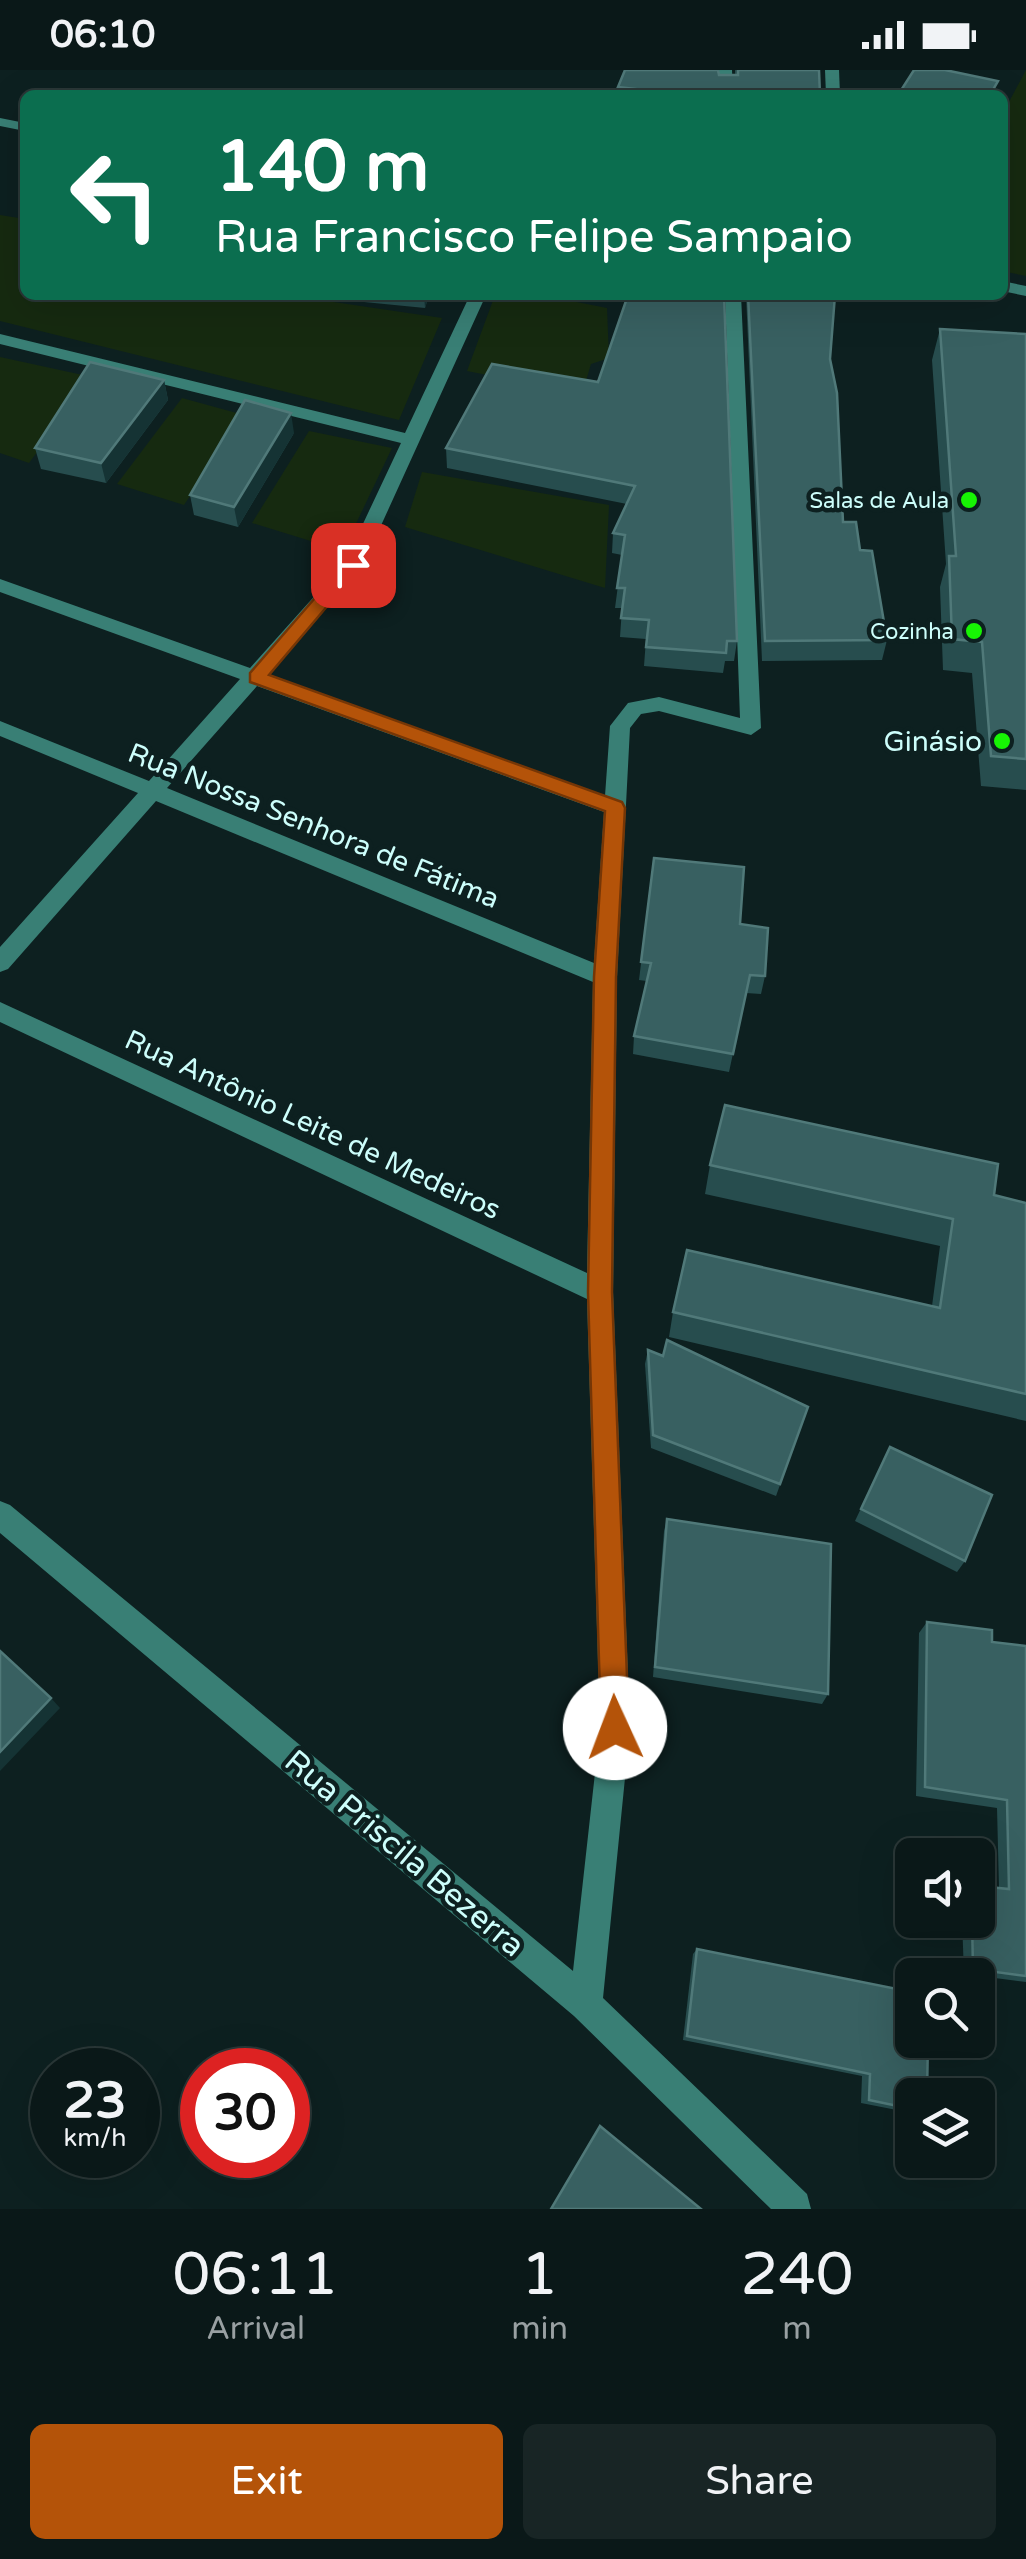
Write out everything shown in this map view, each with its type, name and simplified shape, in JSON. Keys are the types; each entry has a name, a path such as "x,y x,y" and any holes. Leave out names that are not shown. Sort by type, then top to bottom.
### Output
{"street":[{"path":"0,962 353,565 476,300"},
{"path":"586,2004 615,1728 600,1292 605,977 620,726 636,708 659,704 751,728 733,300"},
{"path":"0,339 411,440"},
{"path":"0,585 615,808"},
{"name":"Rua Nossa Senhora de Fátima","path":"0,728 605,977"},
{"name":"Rua Antônio Leite de Medeiros","path":"0,1010 600,1292"},
{"name":"Rua Priscila Bezerra","path":"0,1515 586,2004 794,2207"}],"green space":[{"path":"1026,70 1026,276 1008,272 1008,104"},
{"path":"0,215 20,218 20,300 320,300 442,318 399,420 0,321"},
{"path":"493,300 566,300 607,308 609,358 591,364 582,394 467,371"},
{"path":"0,357 92,377 29,463 0,453"},
{"path":"182,398 244,415 184,505 117,484"},
{"path":"309,431 392,448 343,551 252,523"},
{"path":"422,472 609,505 605,588 405,527"}],"building":[{"path":"625,70 718,70 719,75 738,75 738,70 819,70 820,90 645,90 618,87"},
{"path":"914,70 945,70 998,81 993,90 901,90"},
{"path":"626,300 724,300 737,641 727,641 726,653 646,647 649,620 621,618 625,588 617,588 625,535 613,533 635,486 446,448 492,364 598,382"},
{"path":"748,300 835,300 830,359 837,393 843,522 856,522 860,550 872,551 887,640 765,641"},
{"path":"940,329 1026,334 1026,759 991,756 982,642 952,639 949,556 956,556"},
{"path":"90,362 164,380 101,463 35,448"},
{"path":"245,400 291,413 234,507 190,495"},
{"path":"654,858 744,867 740,924 768,928 765,976 750,975 733,1054 634,1036 651,963 641,962"},
{"path":"725,1105 998,1164 994,1195 1026,1203 1026,1394 673,1312 687,1250 940,1308 953,1219 710,1165"},
{"path":"667,1340 808,1407 780,1484 653,1435 648,1350 663,1356"},
{"path":"890,1447 992,1495 965,1561 861,1509"},
{"path":"667,1519 831,1544 828,1694 655,1667"},
{"path":"927,1622 992,1630 992,1642 1026,1646 1026,1976 995,1972 995,1958 973,1958 972,1938 995,1938 995,1888 1009,1889 1007,1800 925,1787"},
{"path":"0,1651 51,1698 0,1752"},
{"path":"697,1949 895,1989 895,2058 928,2058 927,2078 895,2078 895,2105 869,2100 870,2074 687,2036"},
{"path":"600,2126 701,2209 551,2209"}],"place":[{"name":"Salas de Aula","path":"969,500"},
{"name":"Cozinha","path":"974,631"},
{"name":"Ginásio","path":"1002,741"}],"route":[{"path":"353,565 257,677 615,808 605,977 600,1292 615,1728"}]}
